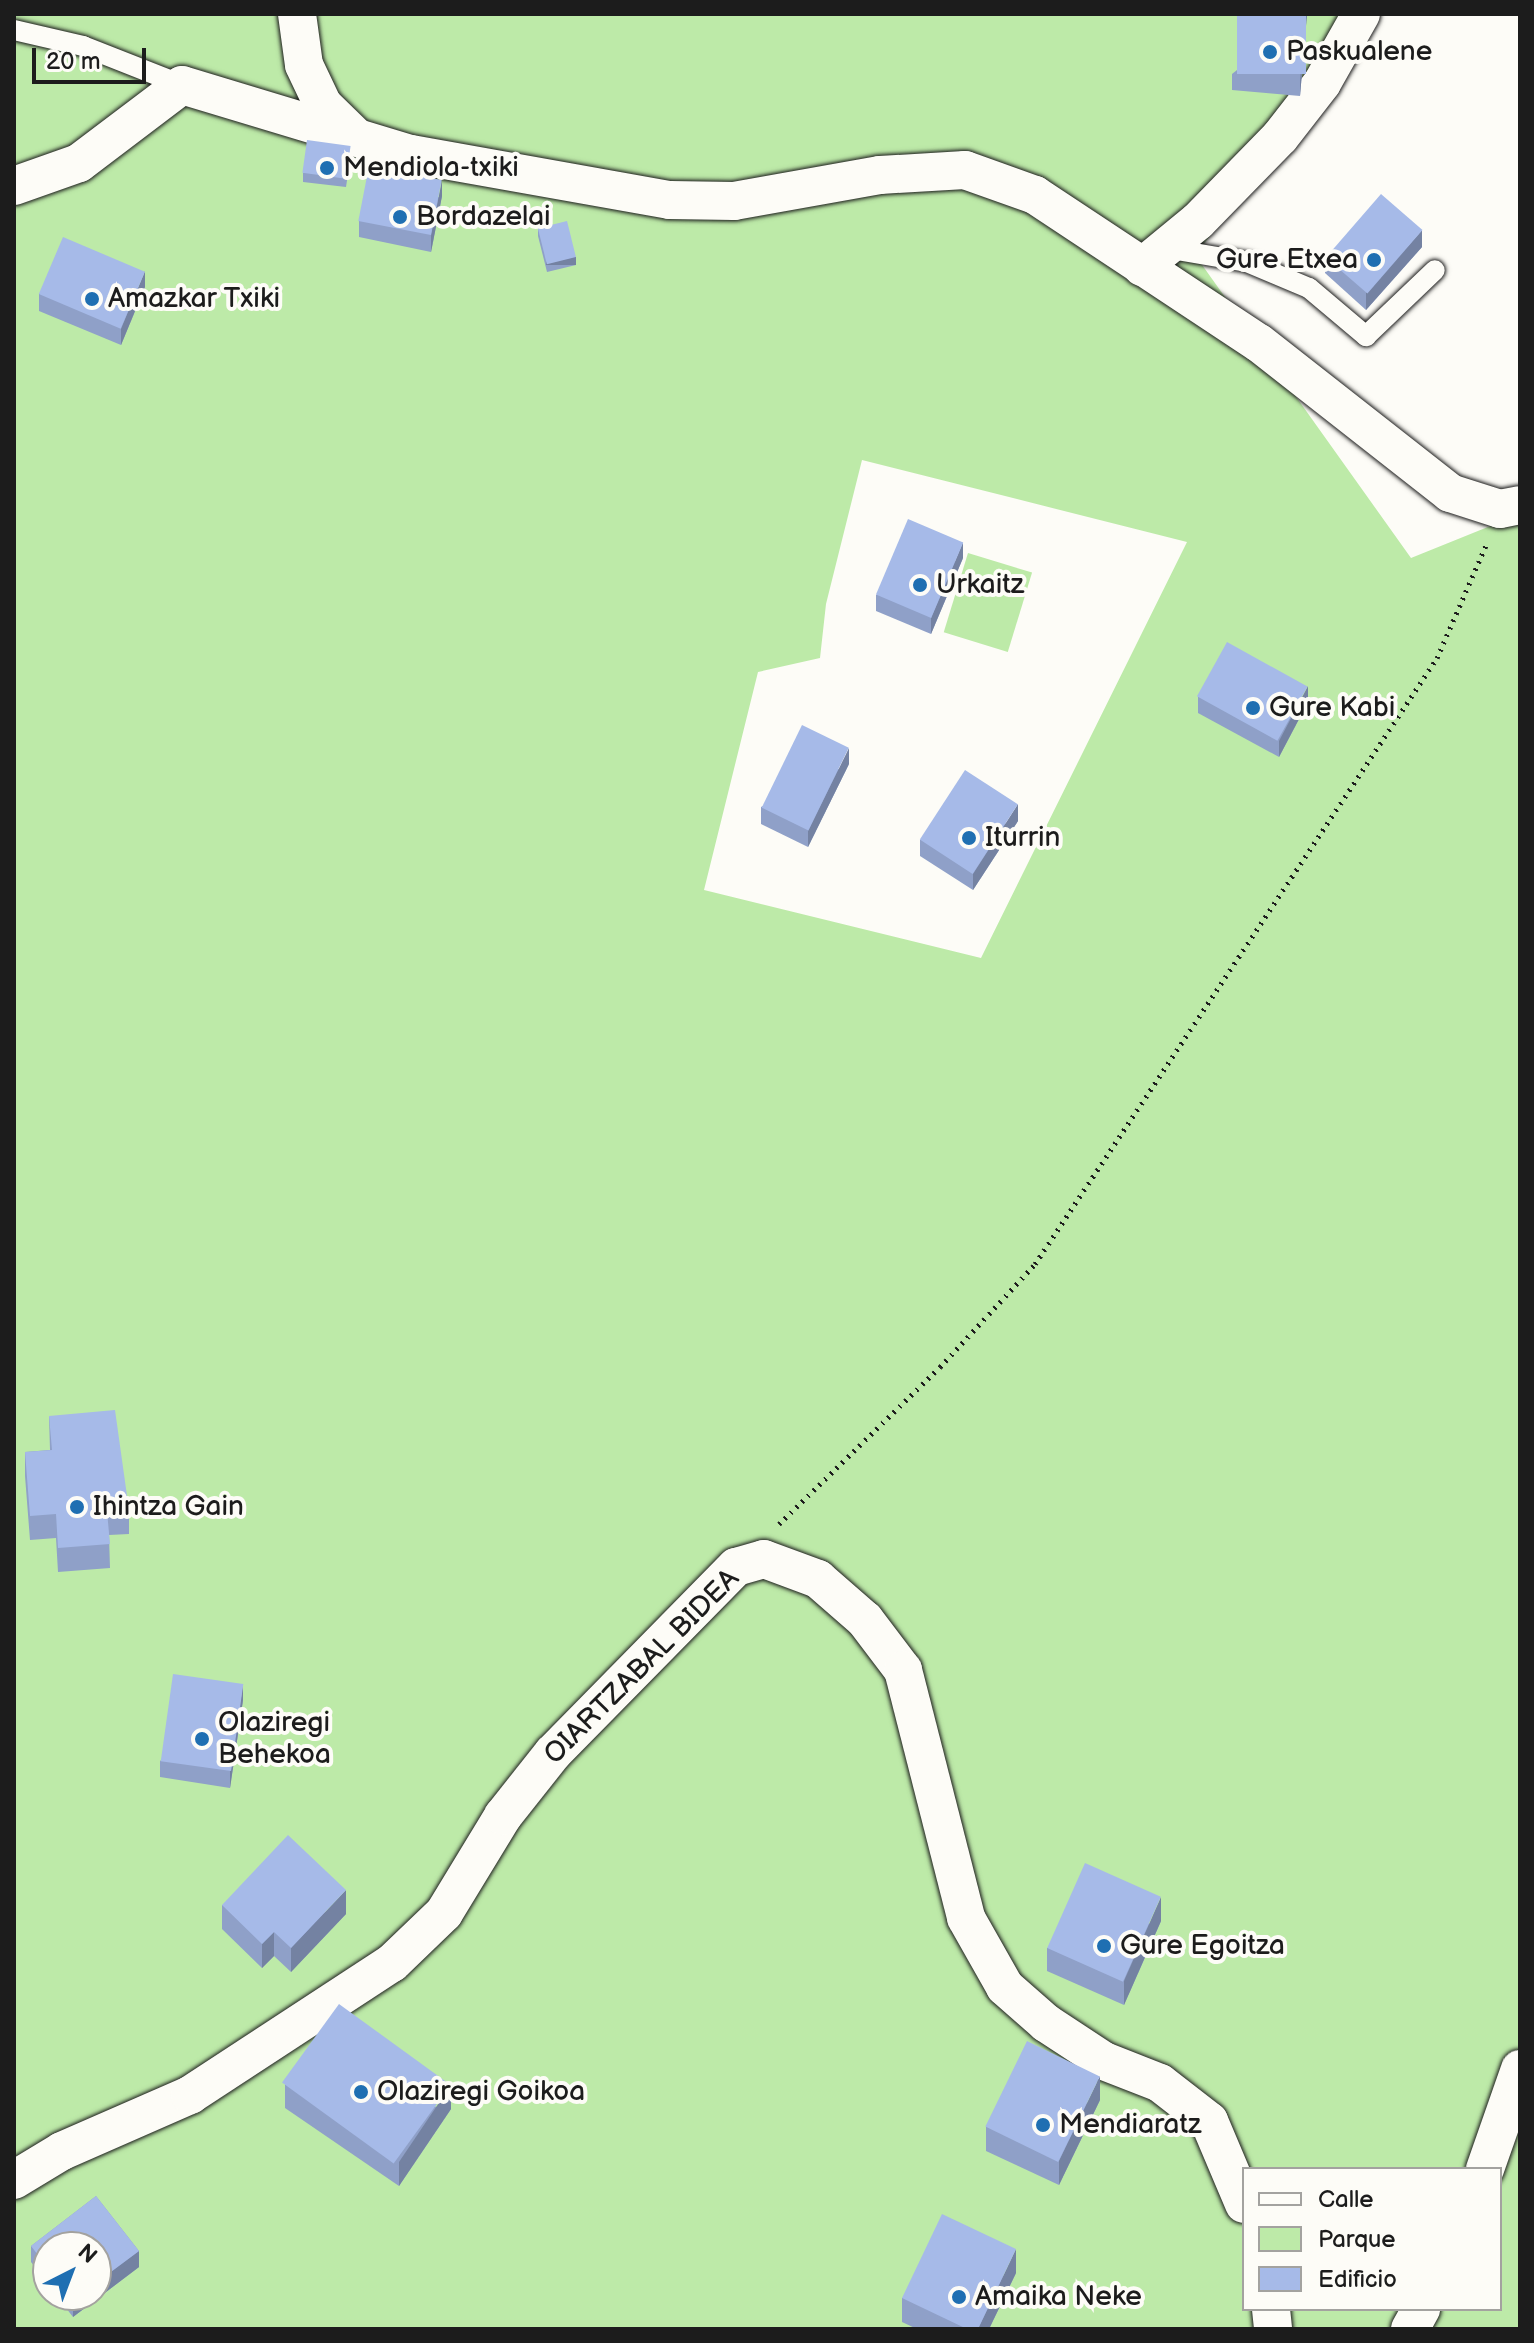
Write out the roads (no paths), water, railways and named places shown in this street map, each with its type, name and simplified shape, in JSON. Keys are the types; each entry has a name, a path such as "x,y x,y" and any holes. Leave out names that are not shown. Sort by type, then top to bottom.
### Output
{"street":[{"path":"297,14 304,65 323,105 355,136"},
{"path":"1154,258 1280,137 1322,83 1361,14"},
{"path":"14,186 79,163 182,85 411,154 670,200 734,201 880,175 965,170 1035,195 1154,258 1450,493 1510,507"},
{"name":"OIARTZABAL BIDEA","path":"14,2180 62,2151 190,2095 392,1963 444,1913 503,1816 553,1753 736,1567 764,1559 818,1579 865,1620 903,1670 966,1918 1005,1987 1058,2031 1104,2061 1160,2083 1209,2121 1242,2199"},
{"path":"1486,2167 1520,2069"},
{"path":"1410,2329 1420,2311"}],"lane":[{"path":"14,30 83,46 182,85"},
{"path":"1154,258 1247,262 1309,288 1366,336 1435,270"}],"place":[{"name":"Paskualene","path":"1270,52"},
{"name":"Mendiola-txiki","path":"327,168"},
{"name":"Bordazelai","path":"400,217"},
{"name":"Gure Etxea","path":"1374,260"},
{"name":"Amazkar Txiki","path":"92,299"},
{"name":"Urkaitz","path":"920,585"},
{"name":"Gure Kabi","path":"1253,708"},
{"name":"Iturrin","path":"969,838"},
{"name":"Ihintza Gain","path":"77,1507"},
{"name":"Olaziregi Behekoa","path":"202,1739"},
{"name":"Gure Egoitza","path":"1104,1946"},
{"name":"Olaziregi Goikoa","path":"361,2092"},
{"name":"Mendiaratz","path":"1043,2125"},
{"name":"Amaika Neke","path":"959,2297"}]}
